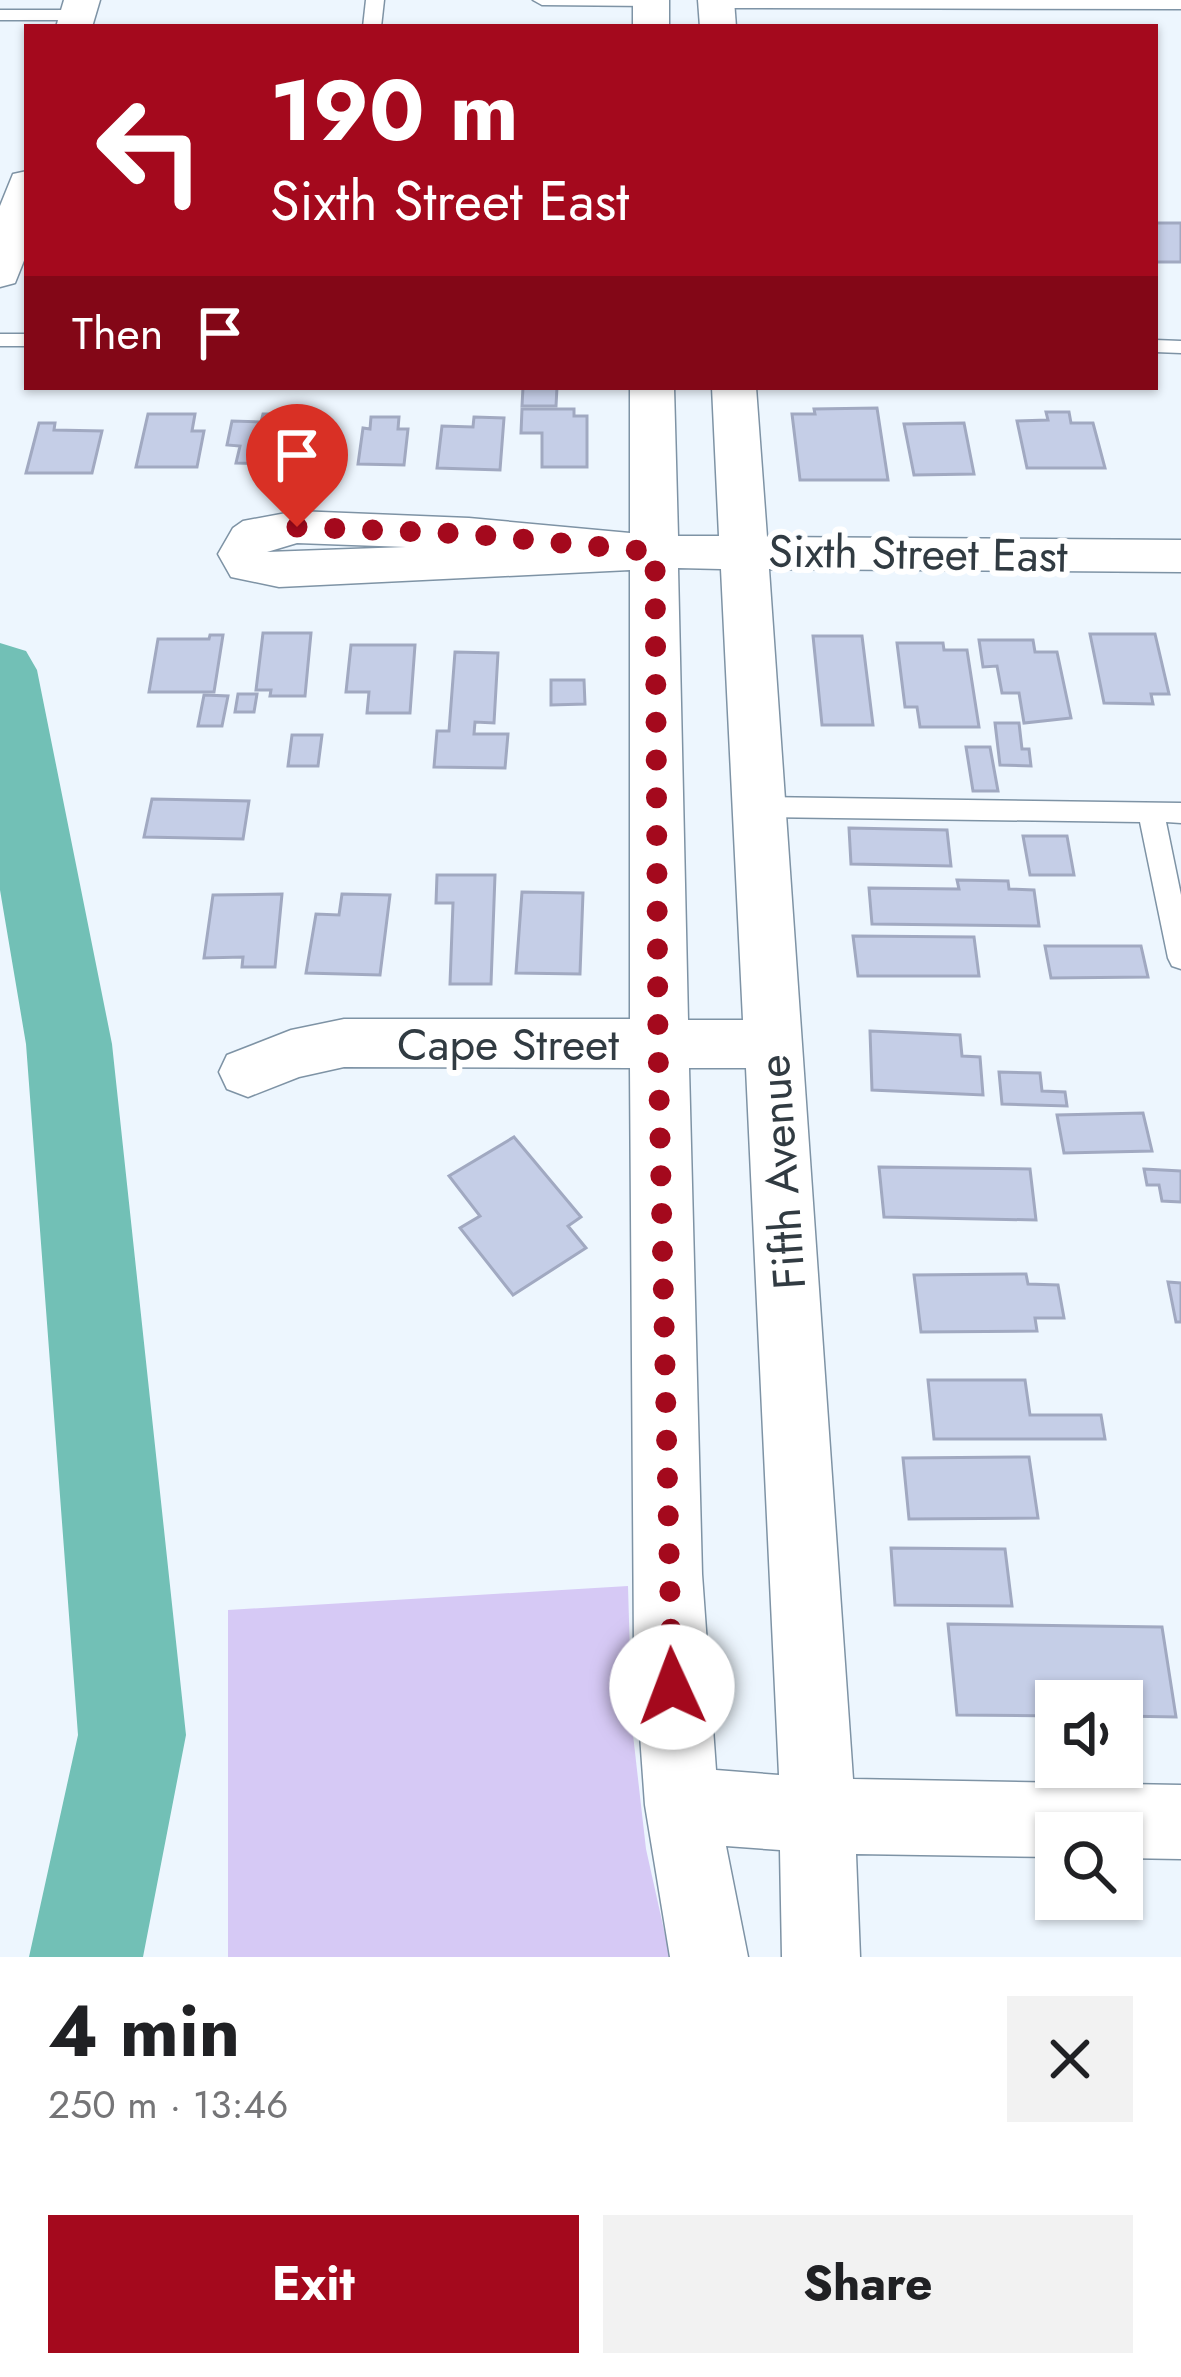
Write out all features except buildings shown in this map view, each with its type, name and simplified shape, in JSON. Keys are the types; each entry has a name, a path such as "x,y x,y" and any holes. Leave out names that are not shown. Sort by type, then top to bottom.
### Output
{"street":[{"path":"0,274 24,193"},
{"path":"652,390 669,1624 682,1805 709,1957"},
{"name":"Fifth Avenue","path":"734,390 818,1816 821,1957"},
{"name":"Sixth Street East","path":"655,552 469,534 297,527 260,532 242,554 254,568 279,570 655,552 1181,556"},
{"name":"Cape Street","path":"248,1072 291,1054 344,1043 773,1044"},
{"path":"682,1805 818,1816 1181,1822"}],"lane":[{"path":"542,0 651,0"},
{"path":"979,4 983,24"},
{"path":"717,10 1181,4"},
{"path":"0,15 78,14"},
{"path":"759,806 1181,813"},
{"path":"1151,813 1181,958"}],"shaded area":[{"path":"628,1586 632,1726 646,1849 670,1957 228,1957 228,1610"}],"waterway":[{"path":"0,670 69,1044 132,1735 86,1957"}],"route":[{"path":"297,527 469,534 655,552 658,1046 672,1687"}]}
